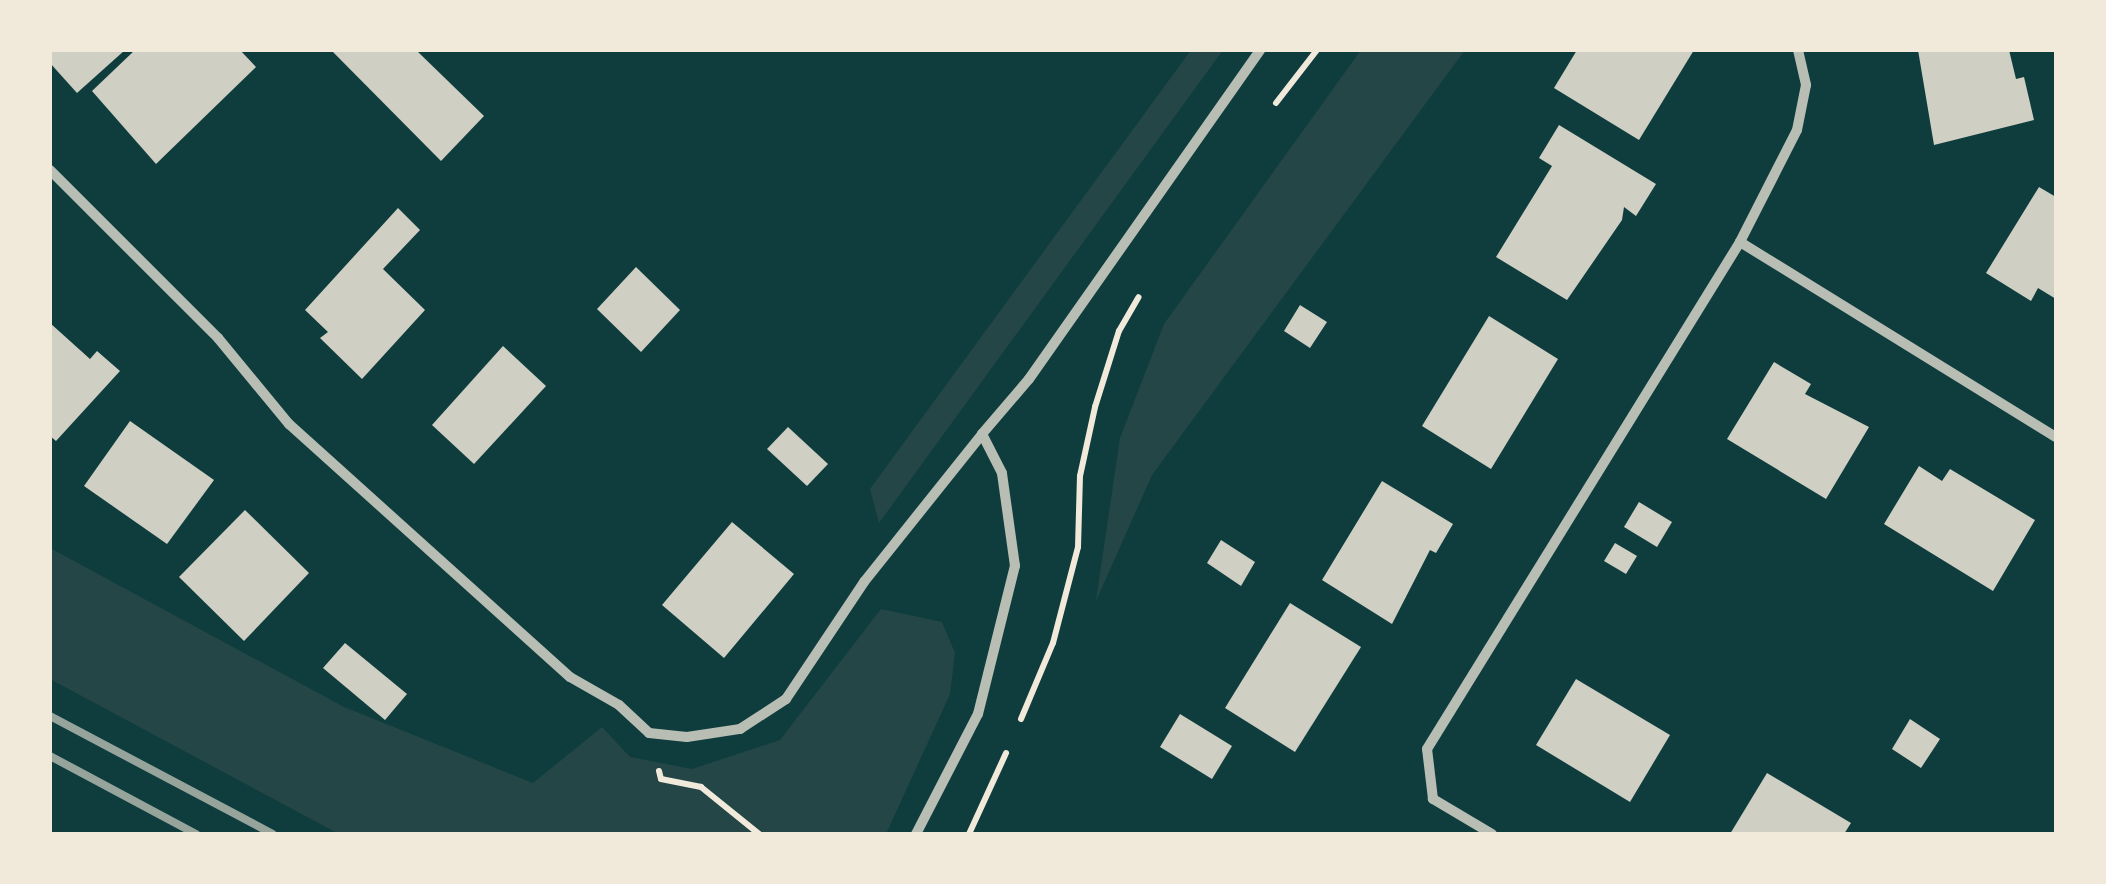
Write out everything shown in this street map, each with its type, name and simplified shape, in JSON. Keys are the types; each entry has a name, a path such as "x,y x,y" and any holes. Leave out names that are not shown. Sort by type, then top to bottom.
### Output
{"street":[{"path":"50,170 218,338 289,424 570,677 619,705 649,732 687,737 740,730 786,699 864,582 1029,379 1260,50"},
{"path":"1492,834 1434,798 1427,750 1740,242 1798,130 1806,85 1798,50"},
{"path":"1740,242 2056,437"},
{"path":"916,834 978,714 1015,566 1002,473 982,434"}],"path":[{"path":"1269,112 1317,50"},
{"path":"1018,726 1052,643 1078,548 1080,476 1095,407 1118,331 1148,284"},
{"path":"649,732 661,779 702,787 759,834"},
{"path":"969,834 1011,743"}],"shaded area":[{"path":"1191,50 1223,50 879,523 870,489"},
{"path":"1361,50 1465,50 1152,475 1096,601 1120,438 1164,324"},
{"path":"50,548 344,707 533,783 602,727 630,757 692,769 780,740 881,609 942,622 955,653 950,694 886,834 339,834 50,679"}],"building":[{"path":"50,50 125,50 77,93 50,63"},
{"path":"135,50 240,50 256,67 156,164 92,91"},
{"path":"331,50 416,50 484,116 441,161"},
{"path":"1577,50 1694,50 1639,140 1554,88"},
{"path":"1918,50 2009,50 2016,79 2024,77 2034,120 1934,145"},
{"path":"1559,125 1656,184 1636,216 1624,207 1622,220 1567,300 1496,257 1552,166 1539,158"},
{"path":"2039,187 2056,197 2056,299 2038,288 2031,301 1986,273"},
{"path":"398,208 420,230 383,269 425,310 362,379 320,338 328,332 305,310"},
{"path":"636,267 680,310 641,352 597,309"},
{"path":"1300,305 1327,322 1310,348 1284,331"},
{"path":"1489,316 1558,359 1491,469 1422,426"},
{"path":"50,323 90,359 97,351 120,371 56,441 50,436"},
{"path":"503,346 546,386 474,464 432,425"},
{"path":"1774,362 1811,384 1805,394 1869,427 1826,499 1727,439"},
{"path":"130,421 214,480 167,544 84,486"},
{"path":"788,427 828,464 807,486 767,449"},
{"path":"1919,466 1942,481 1950,469 2035,520 1993,591 1884,524"},
{"path":"1382,481 1453,524 1436,553 1430,550 1392,624 1322,580"},
{"path":"1639,502 1672,522 1657,547 1624,527"},
{"path":"245,510 309,573 244,641 179,577"},
{"path":"732,522 794,574 724,658 662,605"},
{"path":"1221,540 1255,562 1241,586 1207,563"},
{"path":"1615,543 1637,556 1626,574 1604,561"},
{"path":"1290,603 1361,647 1295,752 1225,708"},
{"path":"345,643 407,694 385,720 323,668"},
{"path":"1576,679 1670,735 1630,802 1536,745"},
{"path":"1180,714 1232,746 1212,779 1160,747"},
{"path":"1910,719 1940,739 1921,768 1892,749"},
{"path":"1767,773 1851,823 1844,834 1730,834"}],"railway":[{"path":"50,716 273,834"},
{"path":"50,756 196,834"}]}
